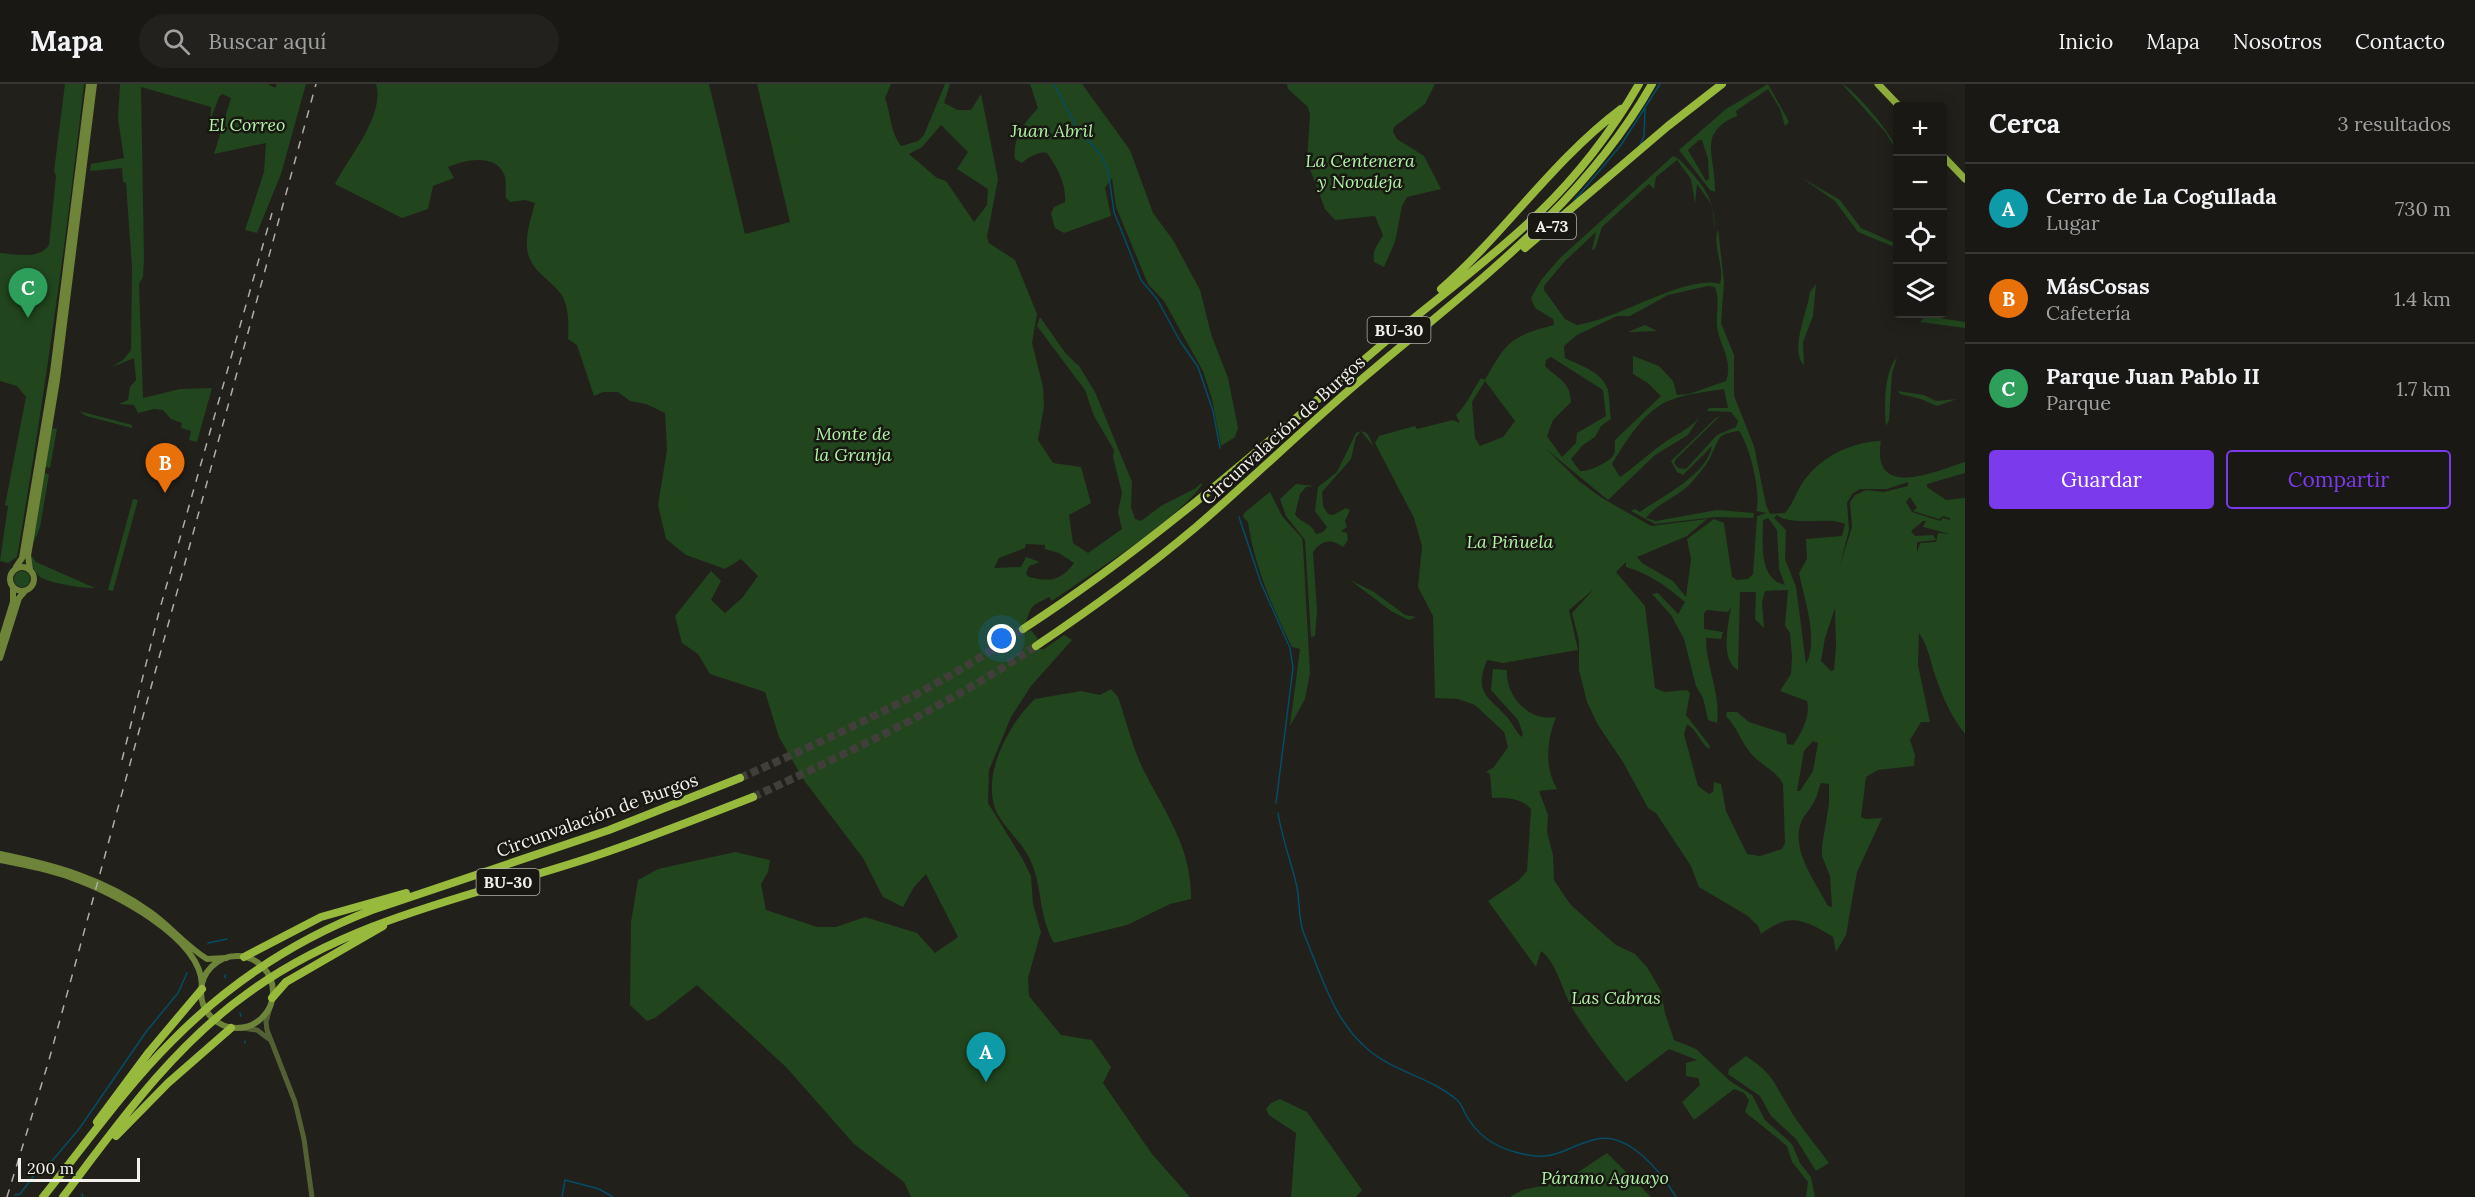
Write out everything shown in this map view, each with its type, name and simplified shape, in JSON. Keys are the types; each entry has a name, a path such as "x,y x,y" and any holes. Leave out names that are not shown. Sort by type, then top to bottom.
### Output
{"highway":[{"name":"Circunvalación de Burgos","path":"1023,629 1152,539 1538,214 1594,152 1639,84"},
{"name":"Circunvalación de Burgos","path":"1036,646 1171,548 1332,405 1525,242 1570,198 1615,142 1654,84"},
{"name":"A-73","path":"1278,433 1456,275 1547,175 1591,134 1654,84"},
{"name":"A-73","path":"1448,308 1513,258 1668,126 1722,84"},
{"path":"1878,84 1895,102"},
{"path":"1944,156 1965,179"},
{"name":"Circunvalación de Burgos","path":"43,1197 146,1069 181,1032 226,993 282,954 347,920 609,830 740,778"},
{"name":"Circunvalación de Burgos","path":"64,1197 158,1077 208,1026 248,992 300,960 362,929 591,857 753,797"},
{"path":"244,957 288,932 330,913 444,882 454,882"},
{"path":"272,1001 286,982 374,930 509,882"},
{"path":"43,1197 134,1071 202,987"},
{"path":"64,1197 136,1114 229,1027"}],"main road":[{"path":"0,644 13,602 13,587 9,577 22,558 53,372 89,84"},
{"path":"0,658 19,598 31,587 34,579 28,556 57,380 94,84"},
{"path":"16,567 30,569"},
{"path":"13,587 25,591"},
{"path":"0,854 53,866 102,887 149,911 207,959 244,957 254,961 266,972 272,987 272,1001 262,1018 242,1028 229,1027 212,1017 203,1002 200,969 183,947 147,917 102,887"},
{"path":"0,860 87,880"},
{"path":"202,987 209,970 226,958"}],"street":[{"path":"272,1001 266,1022 270,1040 283,1066 299,1114 312,1197"},
{"path":"242,1028 257,1030 270,1040"}],"green space":[{"path":"65,84 84,84 62,262 36,439 17,557 8,563 0,561 8,506 5,505 26,397 17,386 0,381 0,253 33,254 45,250 49,245 56,176 54,171"},
{"name":"El Correo","path":"120,84 268,84 275,88 277,84 306,84 281,174 257,233 245,230 264,172 266,143 214,154 231,98 222,94 219,97 210,121 211,107 141,87 144,258 143,277 139,284 143,398 180,389 212,388 197,442 189,440 191,431 181,428 182,423 171,419 163,410 154,409 138,413 134,405 119,404 128,400 130,387 136,380 134,358 112,367 124,359 131,350 132,267 126,183 123,182 122,168 90,171 91,164 124,158 118,119"},
{"name":"Monte de la Granja","path":"376,84 709,84 745,234 790,222 757,84 891,84 885,98 897,141 901,146 918,141 924,135 945,84 950,84 944,103 958,110 971,110 981,94 998,179 987,237 989,243 1015,260 1037,314 1032,343 1043,387 1044,407 1038,440 1053,463 1081,467 1091,503 1069,515 1073,543 1088,553 1122,529 1118,512 1122,493 1113,457 1114,450 1094,416 1085,390 1037,326 1040,317 1066,354 1079,366 1095,392 1132,482 1131,507 1135,519 1141,521 1161,506 1196,488 1201,483 1202,485 1171,516 1132,547 1052,601 1049,597 1031,609 1026,622 1018,629 1023,633 1031,630 1038,639 1032,644 1032,649 1044,649 1064,635 1072,640 1031,686 1011,717 989,770 988,803 1031,876 1033,904 1041,932 1028,978 1029,996 1061,1035 1092,1040 1111,1067 1103,1083 1152,1154 1190,1197 911,1197 904,1182 854,1144 786,1067 697,985 655,1018 647,1021 630,1005 631,922 638,880 658,869 735,852 770,860 768,872 761,884 766,910 817,927 836,927 865,917 917,933 935,953 958,937 926,874 914,887 903,907 883,897 863,858 803,779 779,737 765,692 710,674 698,654 682,643 675,616 711,571 721,581 711,600 725,613 742,598 758,576 741,559 725,569 686,555 666,539 658,505 667,450 665,413 646,404 630,401 618,392 603,392 594,396 577,345 568,339 568,316 564,299 534,266 528,254 527,235 535,203 525,200 510,202 506,198 506,183 500,167 494,163 479,160 448,167 454,178 433,186 428,209 402,218 335,184 371,122 377,96","holes":["941,125 968,152 957,169 988,189 987,205 974,222 946,181 937,178 909,154 922,147","1026,544 1045,545 1045,549 1059,553 1074,563 1060,577 1049,580 1029,577 1026,574 1029,566 1040,562 1026,557 1021,567 994,568 999,558 1025,548"]},
{"name":"Juan Abril","path":"1030,84 1082,84 1130,150 1153,213 1173,240 1200,290 1211,334 1228,378 1238,428 1235,437 1221,446 1212,399 1203,371 1164,301 1148,284 1116,207 1112,178 1105,188 1111,216 1064,233 1055,228 1051,214 1054,207 1065,202 1065,195 1063,182 1051,159 1047,153 1041,153 1022,163 1015,159 1018,138 1024,125 1038,108"},
{"name":"La Centenera y Novaleja","path":"1287,84 1435,84 1425,104 1394,127 1393,132 1397,139 1424,156 1441,189 1407,197 1402,206 1395,242 1384,267 1374,262 1375,250 1383,235 1375,216 1335,220 1325,209 1307,161 1310,115 1308,107 1288,89"},
{"path":"1768,84 1789,122 1785,126 1780,109 1768,89 1736,111 1737,116 1716,130 1712,138 1715,192 1710,190 1679,150 1726,109","holes":["1702,140 1708,159 1709,179 1706,181 1688,150"]},
{"path":"1842,84 1874,115 1890,137 1893,145 1886,133"},
{"path":"1673,156 1676,157 1697,179 1711,204 1697,184 1695,204 1691,179 1677,160 1656,177 1654,189 1649,184 1602,227 1595,249 1592,250 1596,232 1564,262 1544,286 1544,290 1565,319 1577,325 1592,322 1689,286 1706,283 1720,284 1721,270 1716,243 1718,229 1724,282 1721,323 1734,355 1734,396 1754,446 1766,505 1770,514 1785,513 1801,485 1816,467 1836,453 1858,444 1881,441 1880,459 1886,471 1895,476 1922,475 1965,462 1965,473 1927,484 1927,487 1946,500 1965,498 1965,734 1945,700 1919,633 1918,665 1930,722 1921,722 1910,740 1915,755 1914,766 1878,770 1866,777 1861,817 1882,818 1857,872 1846,935 1836,952 1833,937 1797,920 1780,923 1761,934 1758,926 1748,916 1699,887 1691,866 1656,813 1648,808 1623,762 1598,725 1587,702 1579,670 1579,641 1572,613 1594,589 1569,610 1578,650 1503,663 1487,660 1483,671 1482,687 1485,693 1507,717 1521,737 1523,734 1518,720 1491,690 1493,669 1507,670 1510,689 1515,698 1528,711 1546,717 1556,717 1548,753 1550,772 1557,789 1539,791 1548,815 1547,832 1553,855 1554,880 1570,904 1616,945 1635,954 1647,967 1661,991 1674,1040 1696,1049 1730,1081 1752,1095 1765,1120 1792,1144 1800,1163 1811,1177 1815,1197 1806,1197 1808,1182 1792,1162 1787,1146 1745,1112 1749,1100 1744,1093 1734,1089 1694,1120 1682,1102 1700,1085 1698,1078 1686,1076 1686,1063 1697,1060 1669,1049 1626,1082 1574,1011 1552,963 1541,951 1536,967 1488,901 1518,881 1527,871 1531,809 1518,800 1492,798 1490,774 1486,772 1494,767 1508,747 1504,732 1475,705 1458,699 1435,698 1433,616 1418,587 1422,546 1414,518 1375,443 1379,436 1415,426 1417,429 1453,420 1460,423 1456,415 1481,378 1485,380 1511,342 1528,333 1554,325 1553,319 1535,308 1531,298 1541,280 1560,258","holes":["1708,286 1715,287 1718,332 1728,366 1726,381 1689,394 1677,395 1673,381 1659,366 1633,356 1633,374 1648,383 1661,396 1615,440 1615,452 1609,460 1599,466 1580,471 1571,459 1583,445 1595,437 1601,426 1611,419 1609,394 1601,378 1565,358 1564,346 1577,335 1617,316 1630,316 1668,295","1551,357 1603,390 1606,416 1577,433 1576,443 1562,457 1547,436 1553,420 1571,402 1568,389 1563,381 1545,366 1546,360","1485,381 1515,421 1503,437 1480,446 1475,438 1472,402","1724,389 1728,408 1709,408 1707,411 1731,412 1738,421 1736,427 1717,435 1686,469 1678,468 1674,463 1676,459 1720,416 1716,418 1671,461 1677,472 1683,475 1712,446 1702,466 1682,484 1640,512 1635,509 1631,511 1655,524 1716,517 1753,518 1754,513 1717,510 1656,521 1646,518 1691,483 1707,463 1722,435 1739,431 1754,471 1757,494 1756,511 1767,513 1757,516 1753,574 1748,579 1737,580 1732,577 1724,523 1714,519 1687,539 1691,559 1686,597 1673,581 1642,563 1637,557 1687,536 1707,519 1651,526 1602,498 1580,482 1546,449 1608,500 1655,455 1688,435 1699,418 1620,477 1612,464 1628,439 1648,415 1664,403 1685,395","1908,482 1908,486 1884,492 1866,490 1855,495 1850,502 1852,527 1840,565 1849,530 1847,503 1852,494 1860,489 1887,489","1910,497 1917,508 1913,511 1939,519 1943,516 1950,518 1950,520 1943,518 1940,521 1912,512 1906,502","1777,515 1783,519 1845,524 1842,536 1806,539 1807,559 1799,573 1811,631 1810,654 1806,664 1796,587 1785,559 1786,530 1774,518","1768,518 1777,530 1779,569 1785,585 1776,581 1766,568 1763,520","1926,521 1923,527 1950,534 1938,533 1936,542 1920,543 1917,553 1917,542 1936,540 1933,535 1915,536 1911,531","1626,562 1626,567 1657,581 1685,602 1678,614 1658,593 1652,594 1671,615 1684,639 1696,686 1703,698 1708,720 1717,723 1717,702 1706,638 1721,639 1723,632 1704,629 1704,613 1707,610 1728,612 1731,608 1727,651 1732,665 1738,670 1740,592 1756,592 1755,619 1764,628 1762,602 1765,591 1788,590 1785,626 1790,633 1791,674 1780,691 1807,701 1808,712 1802,730 1793,745 1787,744 1786,734 1749,722 1737,712 1727,712 1726,716 1753,756 1776,774 1783,784 1785,843 1782,849 1760,856 1747,854 1726,811 1721,784 1714,782 1713,792 1709,794 1698,786 1684,734 1687,724 1709,749 1710,746 1686,715 1690,693 1687,690 1664,692 1655,688 1645,606 1616,572","1835,608 1836,647 1834,670 1831,671 1821,661 1825,638","1813,741 1818,743 1813,771 1800,791 1797,791 1804,751","1821,783 1829,784 1829,804 1822,856 1830,876 1832,907 1828,906 1811,876 1799,842 1802,820 1817,796"]},
{"path":"1802,178 1840,200 1861,228 1893,242 1893,246 1858,232 1835,201"},
{"path":"1816,284 1813,316 1803,342 1804,365 1798,351 1799,341 1810,292"},
{"path":"1924,318 1939,318 1965,322 1965,328 1920,322"},
{"path":"1645,325 1657,331 1628,332"},
{"path":"1897,357 1892,373 1889,420 1886,426 1887,380"},
{"path":"1898,391 1924,395 1936,401 1957,399 1937,406 1900,394"},
{"path":"79,411 132,425 132,428 86,416"},
{"path":"52,428 57,429 50,468 45,467"},
{"path":"1360,432 1356,437 1351,459 1322,492 1323,506 1328,514 1333,515 1346,508 1350,510 1345,521 1347,527 1341,531 1347,533 1348,540 1343,547 1331,541 1323,543 1313,552 1317,611 1315,636 1311,637 1305,540 1286,516 1280,499 1296,484 1314,486 1306,487 1300,494 1295,514 1311,526 1316,534 1323,532 1327,527 1315,511 1318,487 1337,472 1356,433"},
{"path":"1362,432 1368,434 1373,446"},
{"path":"44,473 49,474 40,527 31,549"},
{"path":"1270,492 1282,516 1302,538 1303,546 1310,673 1305,699 1290,726 1300,649 1292,647 1278,617 1265,586 1248,522 1243,517 1244,513"},
{"path":"133,499 138,500 113,591 108,590"},
{"path":"30,554 36,562 95,588 83,588 43,579 35,571"},
{"path":"19,571 25,571 30,579 28,585 19,587 14,582 14,576"},
{"path":"1350,580 1374,592 1405,615 1416,617 1409,620 1391,611"},
{"path":"1111,689 1118,697 1142,767 1182,846 1190,880 1191,899 1170,904 1127,925 1054,943 1045,922 1038,884 1029,856 996,811 992,797 995,766 1007,735 1035,699 1081,691 1100,695"},
{"path":"1746,1056 1771,1078 1797,1121 1829,1163 1816,1171 1796,1139 1771,1116 1760,1096 1728,1074 1729,1069"},
{"path":"1280,1099 1307,1112 1362,1190 1356,1197 1291,1197 1296,1133 1269,1115 1266,1109 1271,1103"},
{"name":"Páramo Aguayo","path":"1607,1153 1651,1197 1510,1197 1522,1190 1565,1181"}],"waterway":[{"path":"1054,84 1077,128 1100,154 1108,170 1114,212 1141,280 1157,299 1180,341 1198,367 1213,411 1220,448"},
{"path":"1574,201 1621,145 1660,84"},
{"path":"1640,145 1644,136 1645,109"},
{"path":"1239,517 1261,583 1290,648 1293,668 1276,803"},
{"path":"1278,813 1297,887 1304,934 1330,997 1347,1027 1358,1040 1380,1058 1447,1092 1459,1102 1470,1122 1481,1134 1500,1146 1515,1152 1541,1156 1559,1153 1585,1142 1609,1138 1621,1142 1643,1156 1662,1176 1676,1197"},
{"path":"208,943 227,939"},
{"path":"15,1195 20,1194 42,1165 46,1168 79,1129 146,1032 178,993 187,973"},
{"path":"562,1197 565,1180 599,1189 613,1197"}],"tunnel":[{"path":"740,778 921,692 1023,629"},
{"path":"753,797 933,708 1036,646"}],"railway":[{"path":"7,1197 49,1060 316,84"},
{"path":"122,760 159,612 272,213"}],"place":[{"name":"Parque Juan Pablo II","path":"28,318"},
{"name":"MásCosas","path":"165,493"},
{"name":"Cerro de La Cogullada","path":"986,1082"}],"park label":[{"name":"La Piñuela","path":"1510,541"},
{"name":"Las Cabras","path":"1616,997"}]}
